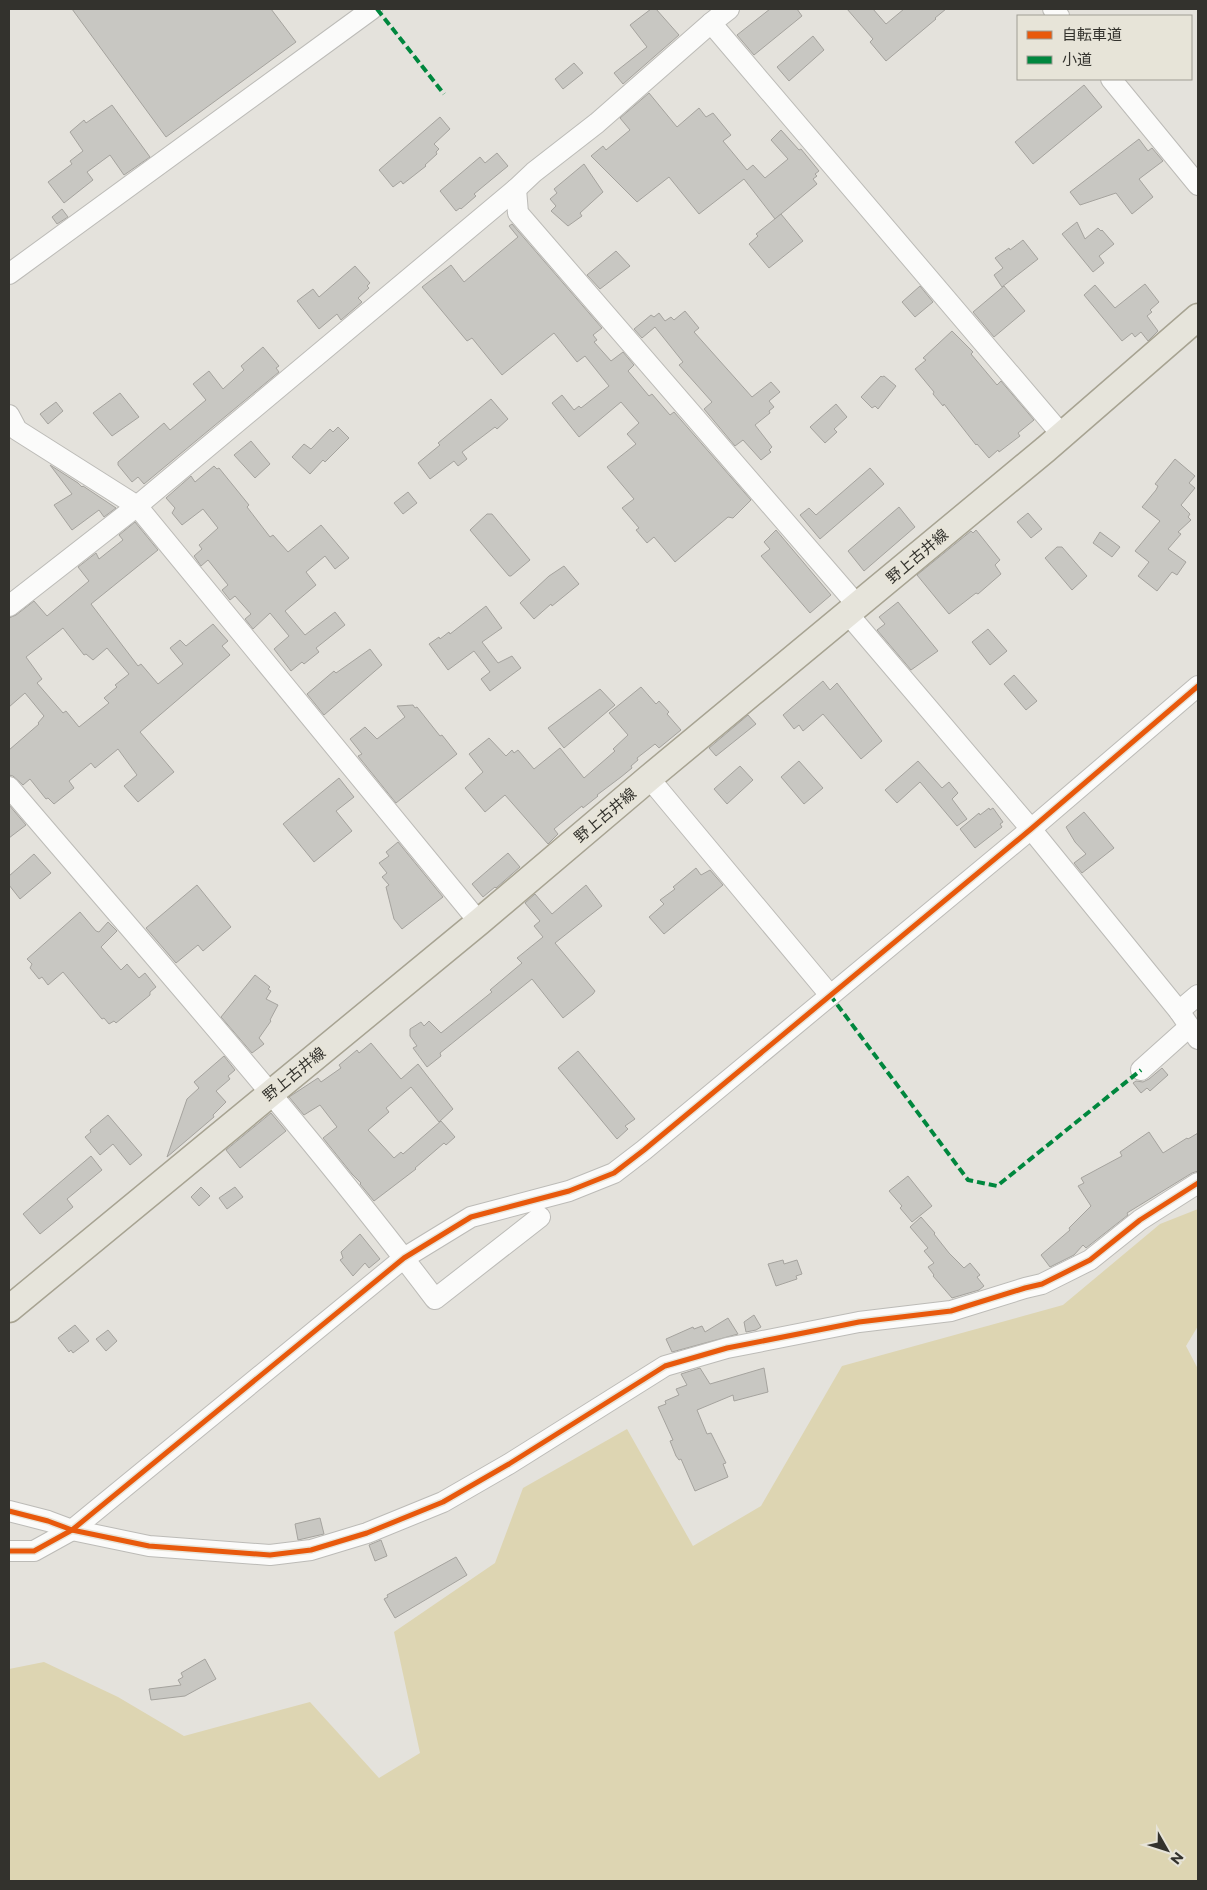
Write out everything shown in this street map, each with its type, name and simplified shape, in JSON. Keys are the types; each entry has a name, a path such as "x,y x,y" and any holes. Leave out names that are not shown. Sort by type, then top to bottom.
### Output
{"main road":[{"name":"野上古井線","path":"9,1309 479,922 649,778 853,610 1062,435 1198,317"}],"street":[{"path":"9,274 372,9"},
{"path":"9,606 137,506 534,172 597,123 729,9"},
{"path":"711,23 1062,435"},
{"path":"1111,80 1198,185"},
{"path":"516,189 518,212 853,610 1189,1026"},
{"path":"12,427 137,506 479,922"},
{"path":"9,1551 34,1551 72,1530 404,1258 470,1217 569,1191 614,1173 1031,829 1198,686"},
{"path":"649,778 830,995"},
{"path":"9,787 270,1093 435,1299 540,1218"},
{"path":"1141,1070 1189,1026 1198,995"},
{"path":"9,1511 48,1521 72,1530 149,1546 270,1555 311,1550 340,1542 443,1502 508,1464 665,1366 727,1348 860,1322 951,1311 1042,1284 1090,1260 1140,1220 1198,1183"}],"shaded area":[{"path":"1198,1209 1198,1326 1186,1346 1198,1369 1198,1881 9,1881 9,1669 44,1662 118,1697 184,1736 310,1702 379,1778 420,1753 394,1632 495,1563 523,1488 627,1429 693,1546 761,1506 842,1366 1063,1305 1160,1224"}],"building":[{"path":"72,9 271,9 296,42 166,137"},
{"path":"651,9 656,9 679,35 623,84 614,73 647,47 630,25"},
{"path":"770,9 797,9 802,16 754,55 737,35"},
{"path":"847,9 873,9 886,24 904,9 946,9 886,61 870,42 873,39"},
{"path":"813,36 824,50 789,81 777,67"},
{"path":"574,63 583,73 563,89 555,79"},
{"path":"1084,85 1102,107 1033,164 1015,142"},
{"path":"649,93 677,127 699,108 706,117 713,113 731,135 723,141 747,170 753,165 765,178 788,159 771,140 781,130 799,150 801,149 819,171 813,179 817,184 775,219 744,179 699,214 669,177 637,202 591,156 603,146 606,150 630,130 620,118"},
{"path":"112,105 150,157 124,175 110,155 87,172 93,180 64,203 48,182 72,164 70,161 83,151 70,132 84,120 86,123"},
{"path":"440,117 450,129 434,144 439,149 436,152 437,154 426,166 403,184 401,181 393,187 379,170"},
{"path":"1139,139 1148,151 1152,148 1163,161 1139,179 1153,197 1132,214 1116,193 1080,205 1070,192"},
{"path":"497,153 508,166 474,194 476,196 461,209 456,211 440,191 480,157 485,163"},
{"path":"584,164 603,192 580,213 582,216 568,226 551,211 556,206 550,199 557,193 554,189"},
{"path":"62,209 68,217 57,224 52,217"},
{"path":"781,214 803,241 769,268 749,244 758,236 756,234"},
{"path":"1077,222 1085,239 1098,228 1114,244 1099,256 1104,263 1093,272 1062,234"},
{"path":"512,224 602,328 593,335 597,340 594,342 611,361 623,352 634,365 628,371 649,396 652,394 670,415 674,412 751,500 733,518 728,517 675,562 654,537 647,543 636,530 639,528 622,508 634,499 607,467 636,444 627,434 639,423 621,402 579,437 552,403 562,395 574,410 579,406 581,408 609,386 585,356 577,362 554,333 502,375 472,338 467,341 422,287 451,265 464,282 518,237 509,226"},
{"path":"1023,240 1038,259 1002,287 994,275 1003,268 995,258"},
{"path":"616,251 630,266 600,289 587,275"},
{"path":"355,266 370,283 367,286 369,288 358,298 362,302 341,320 337,314 319,329 297,301 313,289 319,297"},
{"path":"1145,284 1159,302 1150,310 1152,312 1147,316 1158,331 1148,341 1141,332 1135,337 1132,333 1122,341 1084,295 1095,285 1115,308"},
{"path":"920,286 933,302 915,317 902,302"},
{"path":"1004,286 1025,311 994,337 973,312"},
{"path":"685,311 699,328 694,332 752,397 771,382 780,392 769,401 774,407 769,411 770,413 755,425 772,447 769,450 771,452 761,460 743,440 735,446 704,409 712,402 679,365 683,362 655,327 642,338 634,329 651,315 654,317 659,313 665,321 671,317 674,320"},
{"path":"952,331 973,352 971,354 997,385 1001,381 1034,420 1018,433 1020,436 989,458 976,445 944,404 943,406 933,394 934,392 915,369 926,360 923,358"},
{"path":"263,347 279,366 276,368 279,372 144,484 138,477 132,482 118,465 118,462 164,423 170,430 206,400 193,384 209,371 223,389 244,370 241,366"},
{"path":"881,376 884,376 896,386 878,409 875,406 872,408 861,397"},
{"path":"120,393 139,417 112,436 93,413"},
{"path":"491,399 508,419 497,429 495,427 462,452 467,459 458,466 454,461 430,479 418,463 440,445 438,443"},
{"path":"56,402 63,411 48,424 40,414"},
{"path":"836,404 847,417 834,429 837,432 825,443 810,427"},
{"path":"338,427 349,438 310,474 292,457 304,444 311,449 330,429 333,432"},
{"path":"251,441 270,464 255,478 234,455"},
{"path":"1175,459 1195,476 1189,483 1195,488 1181,505 1190,514 1188,517 1191,520 1178,532 1181,534 1168,549 1186,562 1177,575 1172,572 1157,591 1138,576 1149,562 1135,551 1160,521 1142,507 1156,490 1158,486 1155,484"},
{"path":"50,465 116,508 104,517 99,510 72,530 54,505 72,494"},
{"path":"214,466 217,469 219,468 249,505 247,507 270,537 273,535 288,552 321,525 349,558 335,569 325,556 306,572 316,585 285,611 305,635 335,612 345,625 316,648 319,652 304,664 302,662 291,671 274,649 289,636 270,613 253,629 245,619 251,614 235,596 230,600 222,590 228,585 208,560 201,566 194,556 202,549 199,545 218,528 203,509 182,525 172,513 175,508 166,498 191,476 195,482"},
{"path":"870,468 884,484 820,539 800,515 809,508 816,515"},
{"path":"408,492 417,503 403,514 394,503"},
{"path":"899,507 915,527 864,571 848,551"},
{"path":"1028,513 1042,529 1031,538 1017,522"},
{"path":"487,514 492,514 530,560 511,576 470,530"},
{"path":"135,522 158,550 91,604 138,666 141,664 158,684 183,664 170,648 180,640 186,646 213,624 228,641 222,646 230,655 140,732 174,772 138,802 124,786 137,775 118,749 95,768 91,763 69,781 74,788 54,804 48,798 46,799 30,779 23,785 13,776 9,775 9,750 39,724 44,716 25,693 9,707 9,618 34,601 47,616 89,581 78,567 96,553 99,559 123,540 119,535","holes":["63,628 84,655 86,654 93,660 107,648 129,674 115,685 117,687 104,698 109,703 79,727 66,711 63,713 37,683 42,679 26,657"]},
{"path":"776,530 831,595 810,613 761,556 770,549 764,542"},
{"path":"976,530 1000,560 995,565 1001,574 978,594 976,593 949,614 917,575 971,531 973,533"},
{"path":"1100,532 1120,547 1112,557 1093,543"},
{"path":"1057,547 1062,547 1087,576 1072,590 1045,558"},
{"path":"564,566 579,584 534,619 520,603 549,576"},
{"path":"898,602 938,651 911,670 877,630 885,624 879,617"},
{"path":"486,606 502,628 482,642 498,663 512,656 521,668 490,691 481,679 490,672 474,651 448,670 429,644 449,632 450,634"},
{"path":"988,629 1007,651 990,665 972,642"},
{"path":"370,649 382,665 324,715 307,694 334,671 336,673"},
{"path":"1014,675 1037,701 1026,710 1004,684"},
{"path":"823,681 830,690 837,683 882,741 861,759 823,714 803,731 799,725 794,729 783,715"},
{"path":"641,687 656,704 659,701 681,730 659,748 655,744 637,758 638,760 631,766 632,768 554,829 558,834 548,844 505,795 485,812 465,788 483,772 469,754 489,738 506,756 512,750 514,753 518,750 534,769 560,748 584,778 615,751 613,749 628,735 609,713"},
{"path":"600,689 615,705 564,748 548,728"},
{"path":"413,705 415,708 417,707 457,754 396,803 358,756 362,754 350,739 365,727 377,739 405,717 397,706"},
{"path":"748,715 756,724 716,756 709,748"},
{"path":"799,761 823,788 804,804 781,777"},
{"path":"918,761 942,788 949,782 958,793 952,799 967,819 957,826 920,782 897,803 885,790"},
{"path":"740,766 753,780 727,804 714,789"},
{"path":"339,778 354,797 336,811 352,831 314,862 283,824"},
{"path":"9,805 26,825 9,838"},
{"path":"989,808 990,810 993,808 1003,822 1000,824 1002,827 975,848 960,829 979,813 980,815"},
{"path":"1084,812 1114,848 1082,873 1074,863 1086,854 1075,842 1066,827"},
{"path":"398,842 443,897 402,929 394,919 386,887 389,885 382,877 387,873 379,863 389,856 386,852"},
{"path":"508,853 520,867 483,897 472,884"},
{"path":"34,854 51,873 20,899 9,885 9,876"},
{"path":"696,868 701,875 710,870 723,885 664,934 649,917 664,904 660,900 675,889 673,887"},
{"path":"197,885 231,927 203,951 198,945 176,963 146,928"},
{"path":"586,885 602,906 555,943 595,991 593,994 563,1018 532,979 440,1053 441,1056 427,1067 413,1048 417,1046 410,1036 410,1029 421,1022 424,1026 429,1021 441,1033 492,992 490,990 522,963 517,958 543,937 534,926 540,921 525,903 535,894 552,914"},
{"path":"80,912 96,931 99,932 108,922 117,931 101,947 121,970 127,964 139,978 145,973 156,987 150,992 150,995 116,1023 114,1021 109,1024 104,1018 102,1019 63,972 48,985 42,977 39,979 30,968 32,964 27,959"},
{"path":"255,975 270,987 268,989 271,991 266,999 278,1005 271,1021 259,1038 264,1044 252,1053 221,1017"},
{"path":"371,1043 401,1079 418,1064 453,1109 439,1122 411,1087 386,1108 389,1112 368,1130 394,1158 401,1152 403,1154 441,1121 455,1137 446,1145 444,1143 416,1169 374,1201 323,1138 337,1127 320,1105 304,1115 289,1097 318,1078 321,1082 341,1068 339,1065 357,1050 359,1053"},
{"path":"578,1051 635,1119 625,1126 628,1129 617,1139 558,1068"},
{"path":"224,1056 235,1070 228,1076 230,1079 216,1091 226,1102 213,1115 214,1117 167,1157 187,1099 199,1088 194,1082"},
{"path":"1162,1068 1168,1075 1150,1091 1147,1088 1141,1093 1133,1083 1149,1079"},
{"path":"271,1113 286,1131 240,1168 226,1150"},
{"path":"108,1115 142,1155 130,1165 113,1144 100,1155 85,1137 91,1132 90,1130"},
{"path":"1149,1132 1163,1153 1198,1133 1198,1171 1127,1213 1128,1215 1086,1248 1083,1245 1074,1255 1050,1267 1041,1255 1070,1230 1069,1228 1091,1206 1078,1186 1084,1183 1081,1178 1122,1156 1120,1152"},
{"path":"91,1156 102,1170 67,1199 73,1207 40,1234 23,1214"},
{"path":"908,1176 932,1206 912,1222 900,1208 902,1206 889,1191"},
{"path":"201,1187 210,1196 199,1206 191,1197"},
{"path":"235,1187 243,1197 227,1209 219,1198"},
{"path":"921,1217 949,1253 964,1268 970,1263 980,1275 977,1277 984,1286 979,1290 952,1298 933,1276 928,1267 934,1263 924,1251 928,1248 910,1227"},
{"path":"360,1234 380,1259 369,1268 365,1263 353,1276 340,1260 343,1258 341,1252"},
{"path":"783,1260 784,1264 797,1260 802,1274 796,1276 797,1279 776,1286 768,1264"},
{"path":"754,1315 761,1327 746,1332 744,1322"},
{"path":"728,1318 738,1334 672,1352 666,1339 693,1327 694,1329 702,1326 705,1332"},
{"path":"75,1325 89,1341 73,1353 71,1350 69,1352 58,1338"},
{"path":"108,1330 117,1341 106,1351 96,1339"},
{"path":"700,1368 710,1384 764,1368 768,1392 734,1401 733,1395 697,1410 707,1434 711,1433 726,1463 723,1464 728,1477 695,1491 681,1459 679,1460 676,1456 670,1441 673,1440 658,1407 666,1404 665,1401 679,1395 676,1389 687,1385 681,1374"},
{"path":"320,1518 324,1534 298,1540 295,1524"},
{"path":"381,1540 387,1556 375,1561 369,1545"},
{"path":"456,1557 467,1575 395,1618 384,1599 388,1597 387,1595"},
{"path":"205,1659 216,1679 185,1696 151,1700 149,1689 181,1685 178,1680 183,1677 181,1673"}],"marked path":[{"path":"377,9 444,94"},
{"path":"830,995 968,1180 997,1186 1141,1070"}],"cycle path":[{"path":"9,1551 34,1551 72,1530 404,1258 471,1217 569,1191 614,1173 1031,829 1198,686"},
{"path":"9,1511 48,1521 72,1530 149,1546 270,1555 311,1550 367,1533 443,1502 509,1464 665,1366 727,1348 859,1322 951,1311 1042,1284 1090,1260 1140,1220 1198,1183"}]}
